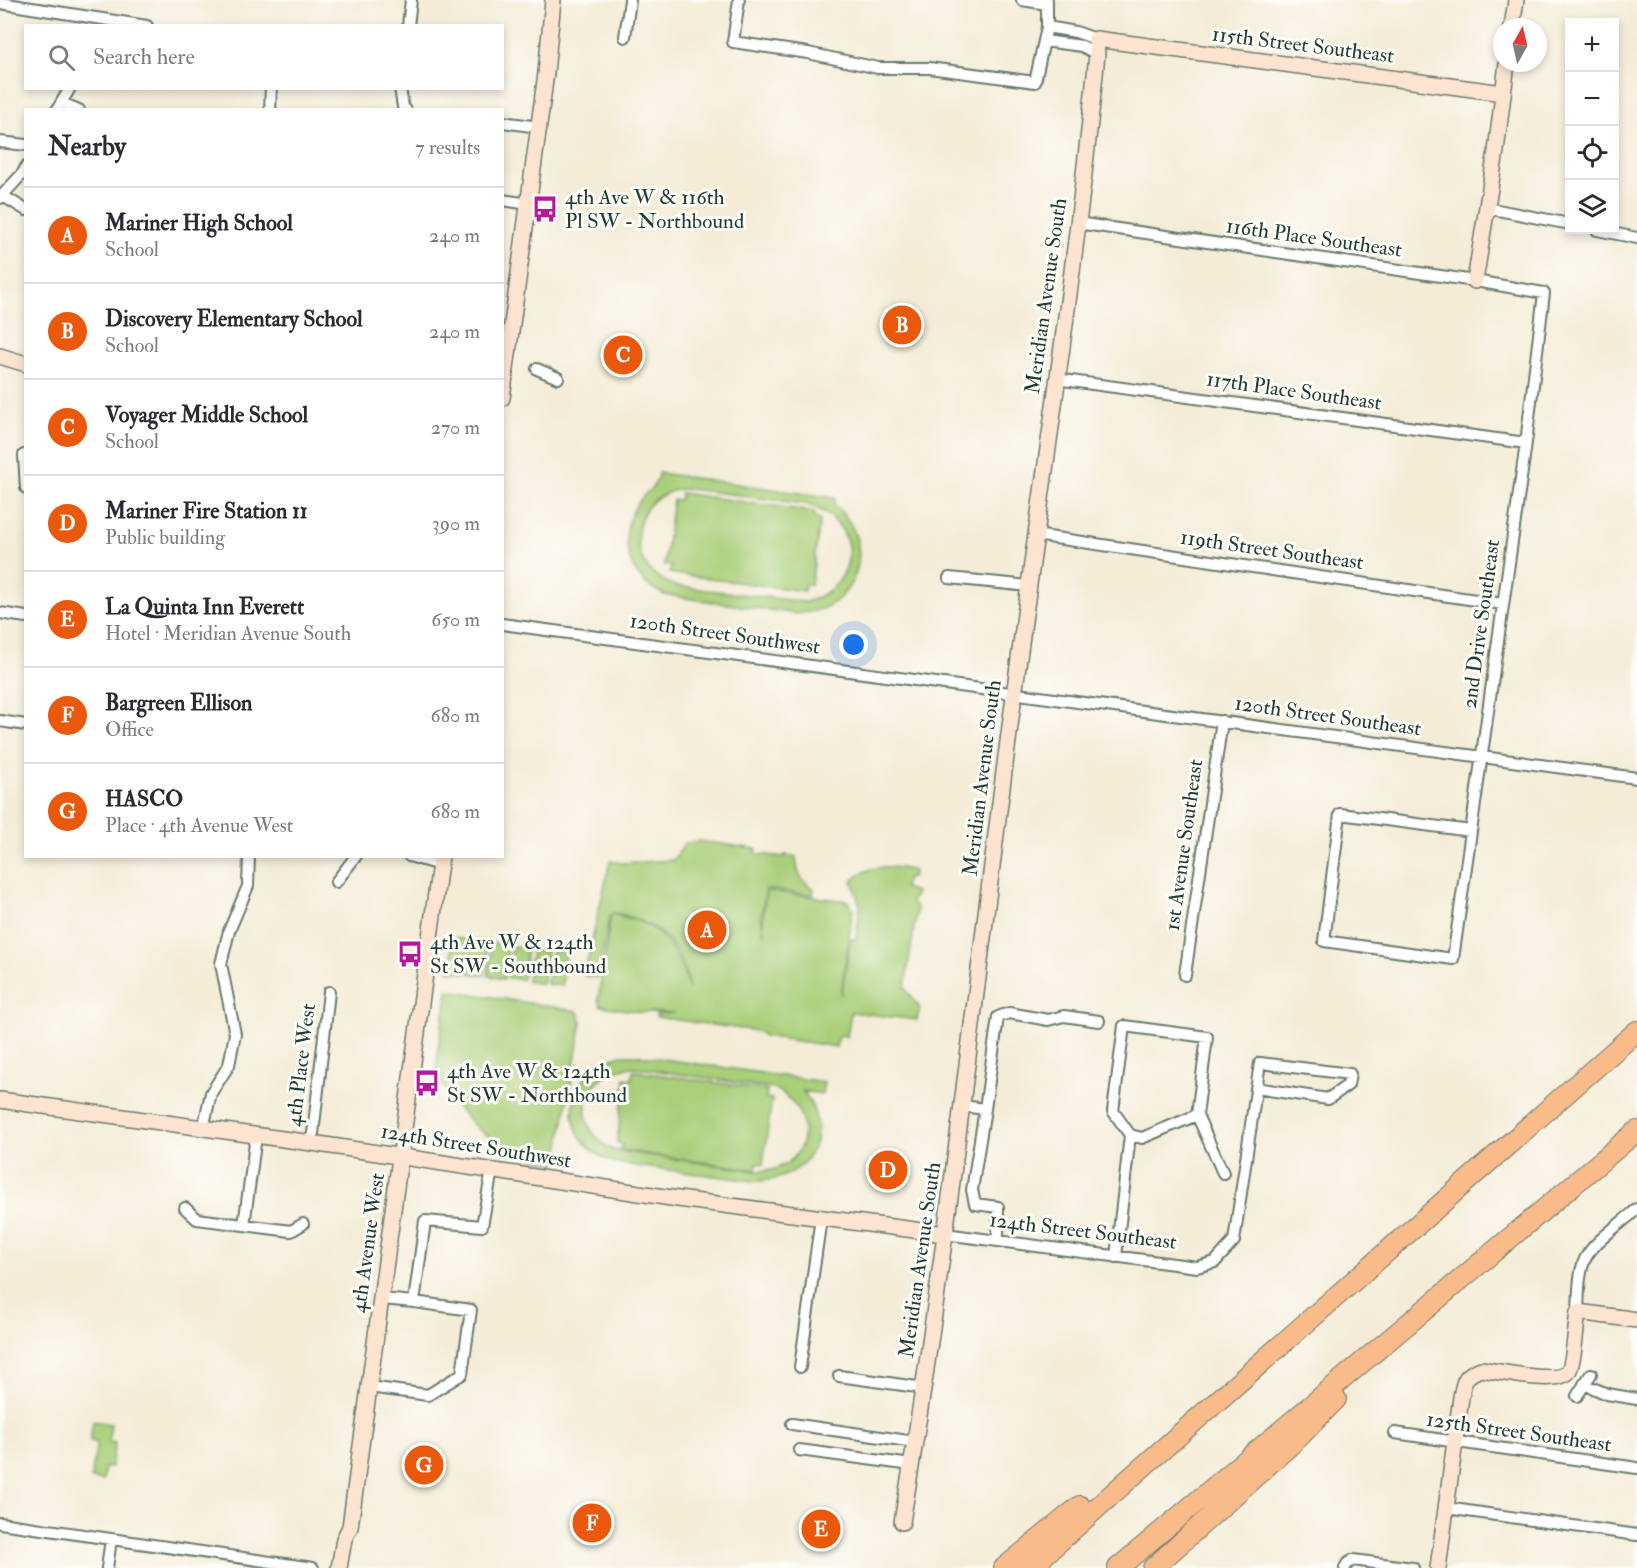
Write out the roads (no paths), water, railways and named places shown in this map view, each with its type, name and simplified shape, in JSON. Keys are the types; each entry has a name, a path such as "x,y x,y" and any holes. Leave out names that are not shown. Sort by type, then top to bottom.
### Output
{"highway":[{"path":"1030,1568 1637,1031"},
{"path":"1118,1568 1637,1131"},
{"path":"1153,1568 1298,1438 1431,1305"},
{"path":"1004,1568 1098,1492 1129,1479"}],"street":[{"path":"408,24 411,0"},
{"path":"504,369 509,297 529,204 553,0"},
{"path":"625,38 630,0"},
{"path":"739,0 733,42 808,53 878,68 929,68 1035,82 1047,27 1047,2 1022,0"},
{"path":"1513,18 1516,0"},
{"path":"0,3 128,24"},
{"path":"1047,27 1076,32 1097,47"},
{"path":"1044,41 1097,47"},
{"name":"115th Street Southeast","path":"1097,47 1503,93"},
{"name":"Meridian Avenue South","path":"902,1522 924,1388 962,1106 1014,694 1088,146 1097,47"},
{"path":"1475,281 1506,72"},
{"path":"59,106 69,90"},
{"path":"270,108 271,90"},
{"path":"400,90 405,108"},
{"path":"504,122 539,127"},
{"path":"0,142 24,145"},
{"path":"24,170 2,197 24,209"},
{"path":"504,200 529,204"},
{"path":"1487,208 1565,223"},
{"name":"116th Place Southeast","path":"1077,223 1544,293"},
{"path":"1617,234 1637,238"},
{"name":"2nd Drive Southeast","path":"1471,831 1340,814 1324,941 1453,959 1526,443 1544,293"},
{"path":"0,356 24,363"},
{"path":"537,369 558,378"},
{"name":"117th Place Southeast","path":"1056,379 1526,443"},
{"name":"119th Street Southeast","path":"1035,535 1503,604"},
{"path":"949,578 1029,586"},
{"path":"0,613 24,617"},
{"name":"120th Street Southwest","path":"504,624 1014,694"},
{"name":"120th Street Southeast","path":"1014,694 1637,778"},
{"name":"1st Avenue Southeast","path":"1185,975 1222,721"},
{"path":"0,722 24,724"},
{"path":"203,1129 211,1094 229,1065 235,1034 221,964 229,931 248,886 249,858"},
{"path":"336,882 354,858"},
{"path":"421,858 440,861"},
{"name":"4th Avenue West","path":"339,1568 344,1539 350,1527 440,861"},
{"name":"4th Place West","path":"312,1143 329,992"},
{"path":"999,1241 998,1208 975,1204 972,1190 998,1017 1009,1012 1048,1020 1064,1016 1099,1020"},
{"path":"1197,1115 1142,1138 1130,1135 1113,1111 1124,1026 1207,1037 1197,1115 1223,1173"},
{"path":"1260,1063 1350,1074 1348,1085 1328,1099 1256,1088 1260,1063"},
{"name":"124th Street Southeast","path":"945,1234 1197,1267 1215,1262 1234,1241 1256,1088"},
{"name":"124th Street Southwest","path":"0,1100 312,1143 678,1199 945,1234"},
{"path":"962,1106 985,1109"},
{"path":"1116,1257 1130,1135"},
{"path":"244,1225 256,1136"},
{"path":"414,1302 425,1221 482,1226 492,1170"},
{"path":"185,1208 197,1219 291,1232 303,1224"},
{"path":"1438,1568 1464,1380 1470,1372 1481,1369 1549,1378 1561,1377 1568,1372 1584,1261 1592,1249 1637,1209"},
{"path":"800,1367 821,1218"},
{"path":"369,1387 428,1395 462,1374 471,1310 382,1299"},
{"path":"1578,1312 1637,1320"},
{"path":"1577,1396 1591,1374"},
{"path":"839,1376 924,1388"},
{"path":"1584,1384 1607,1394 1637,1399"},
{"path":"792,1424 915,1442"},
{"name":"125th Street Southeast","path":"1395,1433 1637,1468"},
{"path":"799,1450 912,1465"},
{"path":"1446,1508 1637,1535"},
{"path":"0,1523 111,1539 233,1562 313,1568"},
{"name":"4th Avenue West","path":"349,1568 353,1541 350,1527"},
{"path":"107,1568 111,1539"},
{"path":"1345,1568 1353,1560 1413,1568"}],"place":[{"name":"4th Ave W & 116th Pl SW - Northbound","path":"545,209"},
{"name":"Discovery Elementary School","path":"902,325"},
{"name":"Voyager Middle School","path":"623,355"},
{"name":"Mariner High School","path":"707,930"},
{"name":"4th Ave W & 124th St SW - Southbound","path":"410,954"},
{"name":"4th Ave W & 124th St SW - Northbound","path":"427,1083"},
{"name":"Mariner Fire Station 11","path":"888,1170"},
{"name":"HASCO","path":"424,1465"},
{"name":"Bargreen Ellison","path":"592,1523"},
{"name":"La Quinta Inn Everett","path":"821,1529"}]}
